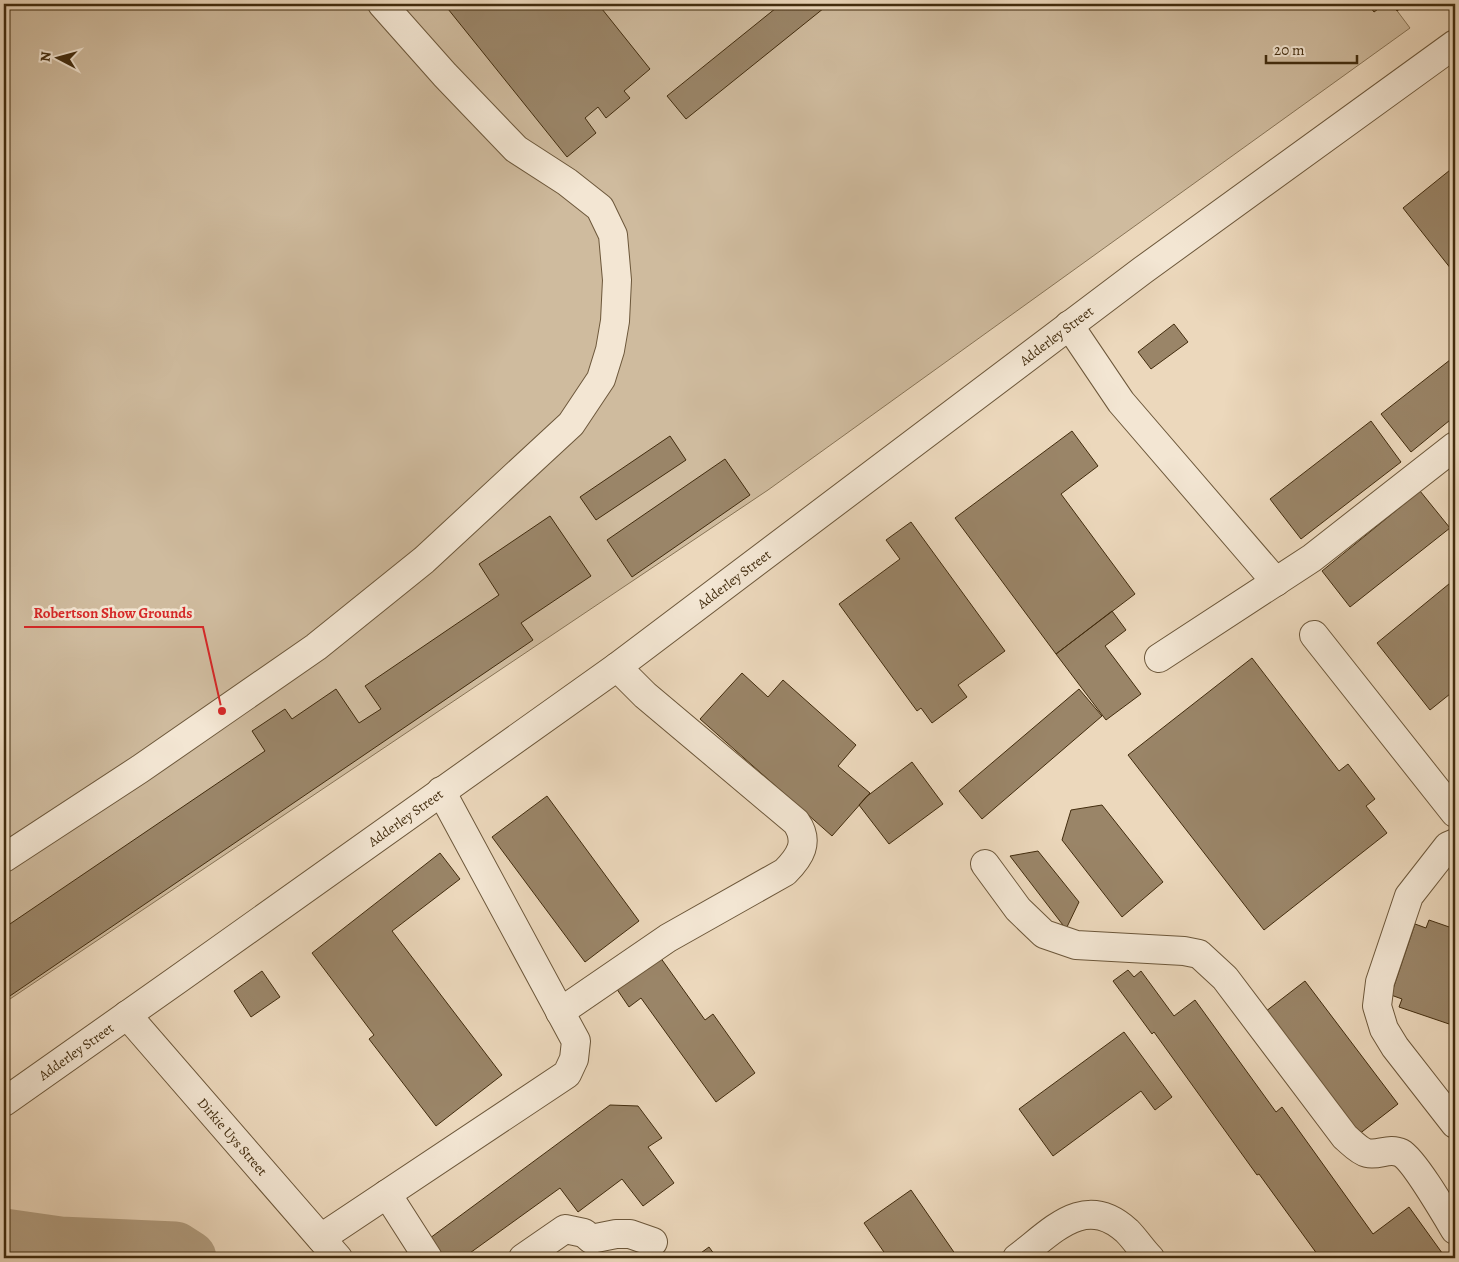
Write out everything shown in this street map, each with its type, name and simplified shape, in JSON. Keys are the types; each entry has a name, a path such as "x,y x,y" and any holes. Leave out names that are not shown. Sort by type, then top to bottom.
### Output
{"street":[{"path":"4,858 140,769 316,647 424,560 571,424 601,379 610,350 615,322 616,280 613,235 600,208 567,182 516,149 445,75 382,4"},
{"name":"Adderley Street","path":"4,1102 617,667 1069,325 1455,44"},
{"path":"1069,325 1121,402 1276,582"},
{"path":"1159,658 1312,558 1455,446"},
{"path":"1314,635 1452,802"},
{"path":"560,1012 668,938 785,872 797,859 802,848 802,830 796,822 645,695 617,667"},
{"path":"330,1248 387,1194 567,1074 574,1059 576,1041 441,791"},
{"path":"1455,843 1448,846 1409,896 1380,982 1377,1006 1384,1029 1395,1047 1455,1124"},
{"path":"985,864 1018,909 1044,934 1076,945 1184,951 1199,954 1225,978 1345,1137 1365,1153 1376,1154 1392,1150 1402,1153 1426,1184 1455,1230"},
{"name":"Dirkie Uys Street","path":"127,1015 330,1248"},
{"path":"387,1194 428,1258"},
{"path":"1017,1258 1071,1218 1085,1214 1106,1217 1127,1231 1150,1258"},
{"path":"523,1258 565,1229 584,1233 593,1249 616,1234 630,1234 653,1242"}],"shaded area":[{"path":"4,4 1392,4 1410,28 768,490 4,1003"}],"building":[{"path":"444,4 598,4 650,69 624,91 630,98 606,118 598,107 585,118 596,133 567,157"},
{"path":"781,4 829,4 686,119 667,96"},
{"path":"1368,4 1385,4 1374,12"},
{"path":"1392,4 1406,4 1397,11"},
{"path":"1455,166 1455,274 1403,208"},
{"path":"1174,324 1188,342 1151,369 1138,352"},
{"path":"1455,356 1455,416 1411,452 1381,414"},
{"path":"1371,421 1401,462 1301,539 1270,499"},
{"path":"1072,431 1098,466 1061,494 1135,594 1056,654 955,518"},
{"path":"670,436 686,460 596,520 580,497"},
{"path":"725,459 750,495 632,577 607,540"},
{"path":"1420,491 1450,528 1350,607 1322,571"},
{"path":"550,516 591,576 521,623 533,640 4,1000 4,928 265,751 252,731 285,709 292,719 336,689 359,723 381,709 365,686 499,595 479,564"},
{"path":"911,522 1005,651 958,685 967,697 932,723 921,708 917,711 839,604 900,559 886,540"},
{"path":"1455,579 1455,690 1430,710 1377,643"},
{"path":"1112,611 1126,630 1105,646 1141,694 1106,720 1056,654"},
{"path":"1252,658 1339,771 1348,764 1375,799 1366,806 1387,833 1264,930 1128,755"},
{"path":"742,673 768,697 783,680 856,745 838,766 870,793 832,836 700,719"},
{"path":"1079,689 1102,716 982,819 959,791"},
{"path":"912,762 943,804 889,844 859,805 866,797"},
{"path":"547,796 639,921 585,962 492,837"},
{"path":"1102,805 1163,882 1122,917 1062,840 1071,810"},
{"path":"1038,851 1079,902 1066,929 1010,856"},
{"path":"440,853 460,879 392,931 502,1075 436,1126 369,1039 374,1035 312,953"},
{"path":"1429,920 1455,929 1455,1026 1399,1007 1402,999 1391,995 1415,924 1426,928"},
{"path":"655,950 705,1020 713,1014 755,1073 716,1102 641,998 629,1007 612,982"},
{"path":"1128,970 1134,977 1141,971 1174,1016 1195,1000 1276,1112 1282,1107 1373,1234 1409,1207 1445,1257 1320,1258 1259,1174 1257,1175 1154,1032 1152,1034 1113,981"},
{"path":"262,971 280,997 251,1017 234,991"},
{"path":"1305,981 1398,1104 1354,1138 1261,1015"},
{"path":"1124,1032 1172,1097 1155,1110 1141,1091 1053,1156 1019,1109"},
{"path":"610,1105 638,1106 662,1138 648,1147 674,1183 643,1206 622,1179 578,1212 560,1188 463,1258 438,1258 426,1241"},
{"path":"911,1190 958,1258 888,1258 864,1223"},
{"path":"709,1247 717,1258 694,1258"}],"waterway":[{"path":"4,1236 60,1244 175,1249 189,1258"}],"place":[{"name":"Robertson Show Grounds","path":"222,711"}]}
